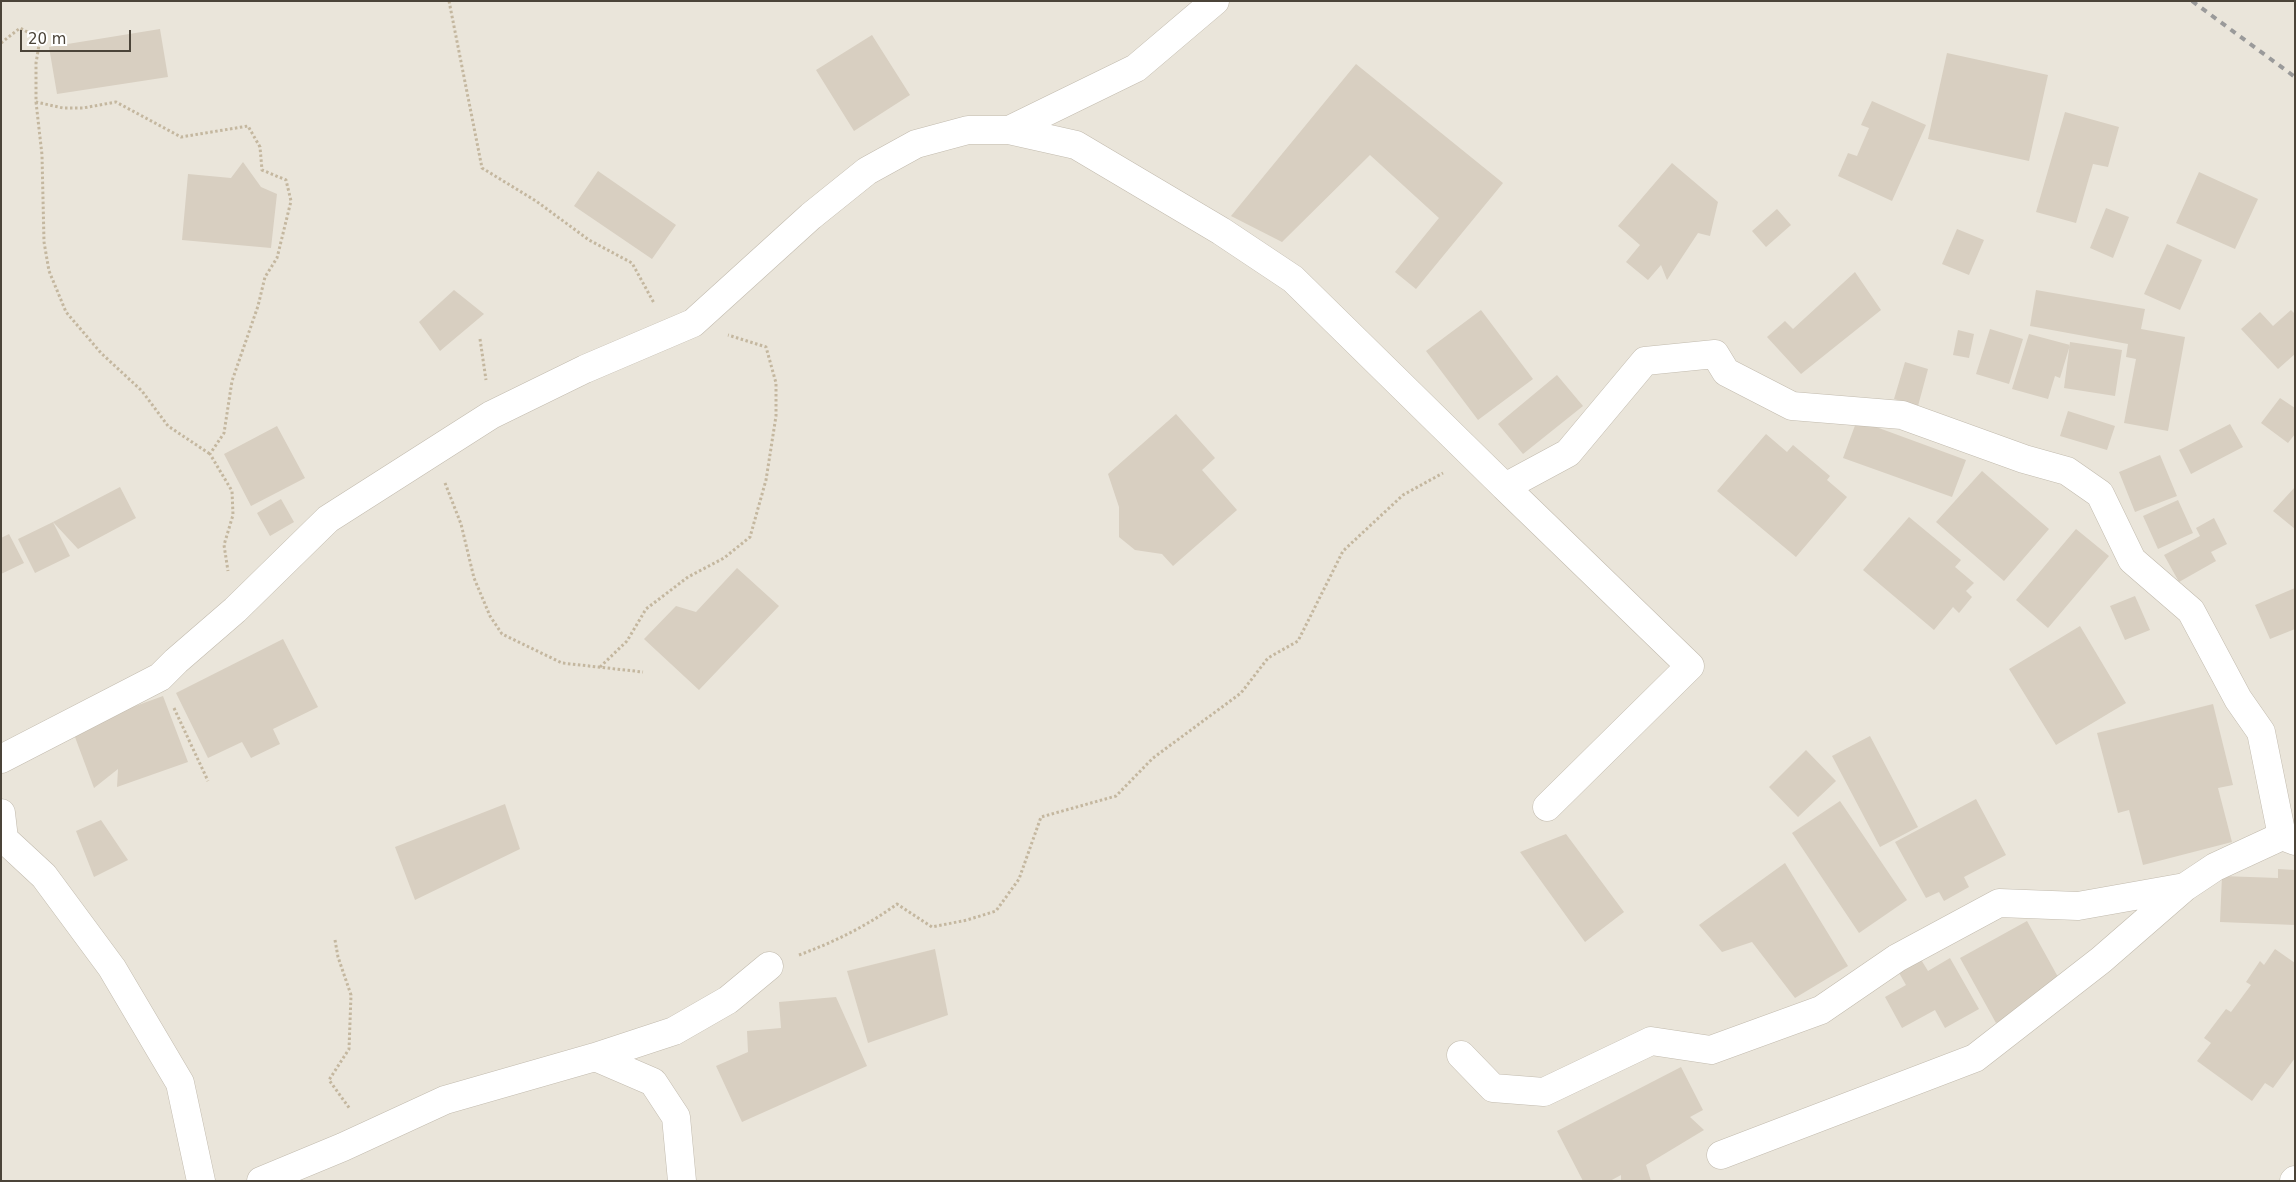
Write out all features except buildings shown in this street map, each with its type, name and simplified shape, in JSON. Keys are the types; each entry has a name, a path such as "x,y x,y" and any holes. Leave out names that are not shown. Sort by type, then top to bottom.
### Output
{"street":[{"path":"1009,130 1136,68 1215,1"},
{"path":"1,759 160,677 236,610 328,519 491,415 585,369 693,323 811,216 867,170 916,144 968,130 1009,130 1076,145 1222,231 1293,278 1690,666 1548,807"},
{"path":"1505,486 1568,453 1645,361 1715,354 1726,372 1792,406 1902,415 2024,459 2067,471 2100,494 2132,560 2191,611 2238,699 2261,732 2289,838 2215,867 2185,887 2101,960 1975,1058 1721,1155"},
{"path":"1,813 4,839 44,876 112,968 180,1083 200,1181"},
{"path":"1461,1055 1493,1088 1544,1092 1651,1041 1711,1050 1821,1010 1898,958 1999,903 2078,906 2185,887"},
{"path":"261,1181 343,1147 445,1100 595,1057 674,1031 728,1000 769,966"},
{"path":"595,1057 653,1082 676,1117 682,1181"}],"path":[{"path":"450,1 482,168 536,201 588,240 632,263 657,308 693,323 766,347 776,384 776,416 766,480 750,538 724,558 688,577 646,609 627,641 600,667"},
{"path":"1,43 20,28 40,39 36,62 36,102 42,155 44,242 49,271 66,312 101,353 142,392 168,426 210,454 232,492 233,515 224,546 236,610"},
{"path":"36,102 63,108 83,108 116,102 181,137 248,126 260,147 262,170 286,180 291,201 277,258 265,277 258,306 232,381 224,433 210,454"},
{"path":"480,339 491,415"},
{"path":"434,452 461,524 474,578 490,616 502,634 562,663 643,672"},
{"path":"769,966 829,944 873,922 897,904 932,927 968,920 996,910 1019,879 1041,817 1116,796 1153,758 1241,693 1268,658 1298,641 1343,551 1403,494 1474,455"},
{"path":"160,677 208,781"},
{"path":"335,940 338,957 350,995 349,1049 329,1080 356,1120 343,1147"}],"shaded area":[{"path":"1,1 2295,1 2295,1181 1,1181"}],"railway":[{"path":"2192,1 2295,77"}]}
